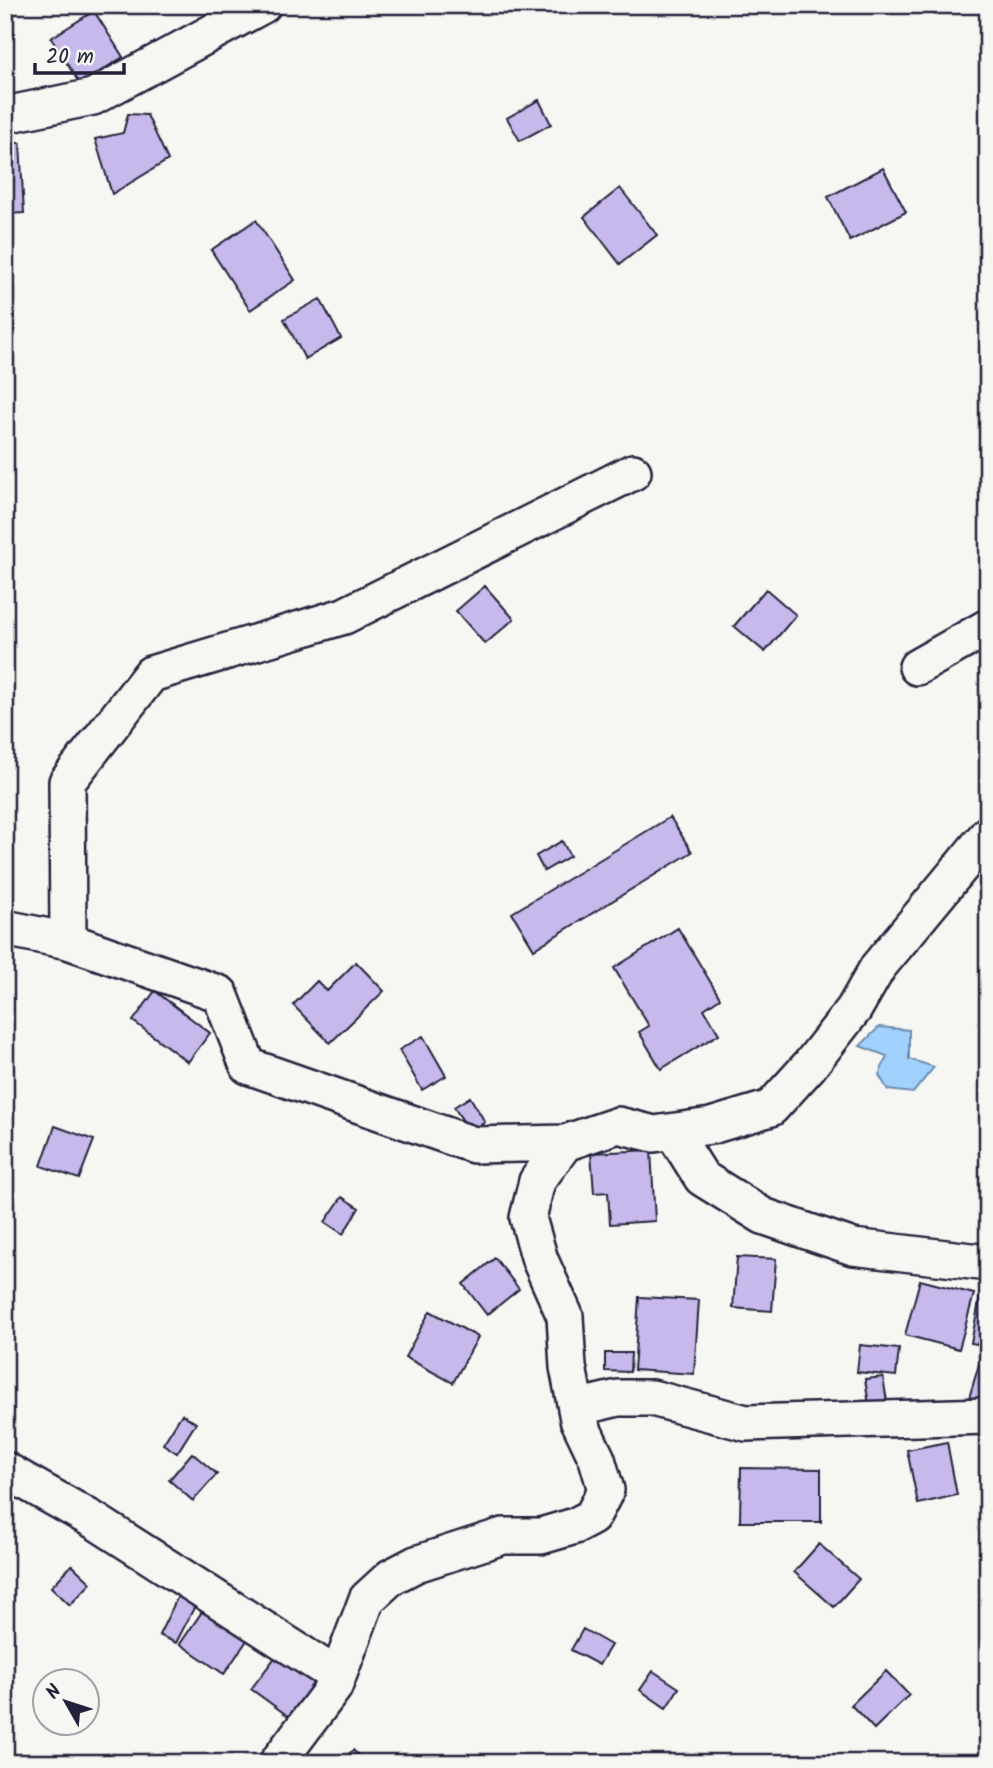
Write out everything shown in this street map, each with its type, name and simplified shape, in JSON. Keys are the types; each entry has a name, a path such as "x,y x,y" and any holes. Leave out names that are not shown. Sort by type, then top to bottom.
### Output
{"street":[{"path":"5,115 93,97 263,5"},
{"path":"68,941 67,782 151,674 344,616 633,472"},
{"path":"917,667 988,627"},
{"path":"5,928 68,941 220,995 248,1066 474,1145 565,1143 618,1125 654,1134 673,1132 711,1126 771,1108 854,1009 878,967 988,834"},
{"path":"673,1132 702,1178 763,1216 853,1247 988,1262"},
{"path":"277,1763 334,1687 367,1599 391,1577 416,1564 503,1536 541,1536 575,1526 592,1517 606,1490 576,1408 568,1367 565,1316 540,1260 528,1218 537,1181 565,1143"},
{"path":"576,1408 618,1398 652,1398 746,1423 988,1416"},
{"path":"5,1470 95,1521 337,1676"}],"water":[{"path":"879,1027 909,1030 909,1059 934,1067 913,1093 888,1090 879,1075 887,1056 860,1046"}],"building":[{"path":"94,11 123,57 80,84 51,38"},
{"path":"539,100 551,124 520,141 507,118"},
{"path":"128,114 147,115 168,160 112,194 95,139 123,133"},
{"path":"5,143 20,143 24,213 5,214"},
{"path":"883,168 906,212 850,241 828,197"},
{"path":"620,188 657,235 620,264 584,217"},
{"path":"256,220 295,280 250,310 211,250"},
{"path":"320,299 341,338 305,359 284,319"},
{"path":"485,586 514,619 485,644 456,611"},
{"path":"766,589 796,615 765,652 734,626"},
{"path":"670,817 692,852 534,949 512,913"},
{"path":"562,841 570,856 544,871 536,856"},
{"path":"678,928 720,998 704,1009 719,1034 661,1069 639,1032 649,1026 614,968"},
{"path":"356,962 384,991 330,1043 293,1005 317,981 327,991"},
{"path":"155,991 210,1033 188,1062 133,1021"},
{"path":"423,1036 446,1076 422,1090 399,1050"},
{"path":"470,1097 485,1122 470,1132 454,1107"},
{"path":"55,1126 94,1140 79,1179 41,1166"},
{"path":"651,1150 655,1221 610,1224 608,1192 594,1193 591,1153"},
{"path":"342,1197 359,1208 343,1234 325,1222"},
{"path":"737,1257 776,1259 772,1311 733,1308"},
{"path":"495,1258 519,1289 487,1315 463,1284"},
{"path":"920,1280 974,1294 959,1349 905,1335"},
{"path":"639,1297 699,1300 694,1374 634,1370"},
{"path":"980,1297 988,1299 988,1346 971,1343"},
{"path":"430,1311 478,1337 453,1383 405,1357"},
{"path":"860,1345 899,1349 896,1376 857,1372"},
{"path":"605,1353 631,1353 630,1372 605,1371"},
{"path":"980,1361 988,1363 988,1403 969,1398"},
{"path":"883,1377 887,1402 869,1405 865,1379"},
{"path":"182,1414 196,1423 177,1453 163,1444"},
{"path":"947,1442 957,1495 918,1504 907,1450"},
{"path":"192,1453 217,1474 193,1501 169,1480"},
{"path":"741,1468 821,1469 821,1522 740,1522"},
{"path":"988,1477 988,1495 981,1492"},
{"path":"819,1544 859,1579 834,1607 794,1572"},
{"path":"72,1565 91,1583 70,1605 51,1587"},
{"path":"180,1592 198,1600 176,1643 159,1635"},
{"path":"208,1603 252,1633 224,1674 180,1644"},
{"path":"583,1629 611,1645 599,1665 571,1650"},
{"path":"280,1651 323,1682 295,1721 251,1689"},
{"path":"653,1671 679,1688 666,1708 640,1690"},
{"path":"886,1671 909,1695 874,1729 851,1705"},
{"path":"353,1750 366,1763 340,1763"}]}
